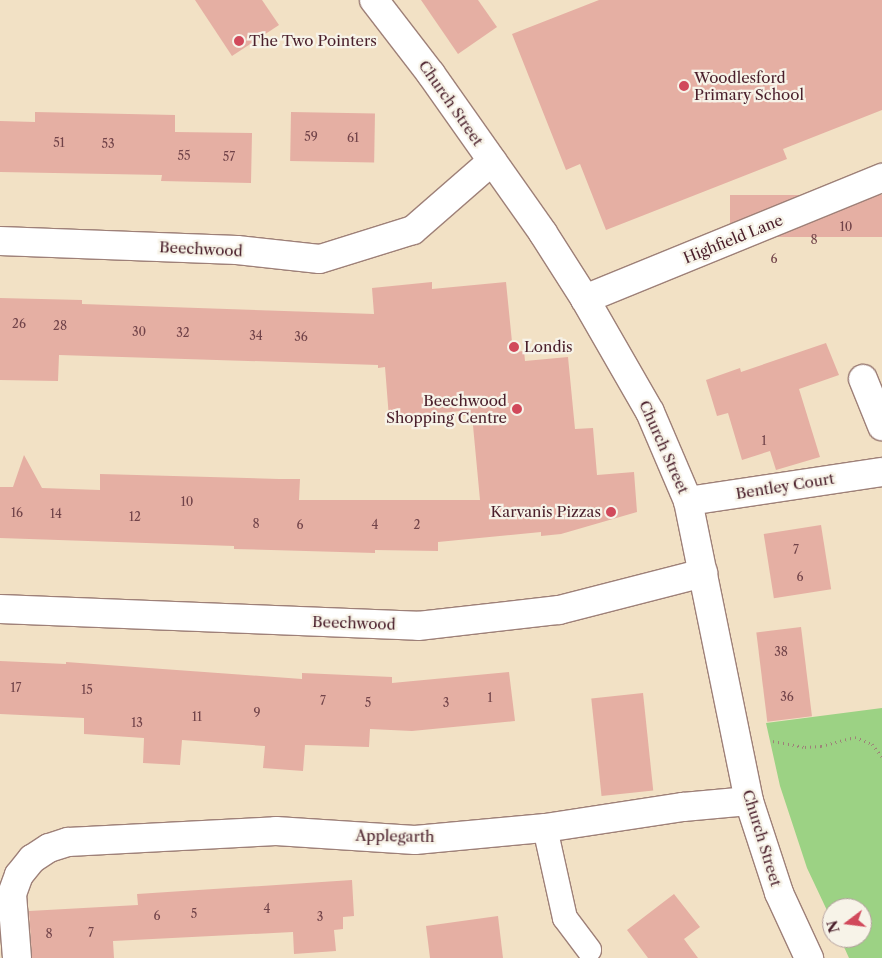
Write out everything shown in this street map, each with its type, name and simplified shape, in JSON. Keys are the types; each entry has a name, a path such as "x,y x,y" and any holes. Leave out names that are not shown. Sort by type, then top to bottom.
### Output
{"street":[{"name":"Church Street","path":"374,0 431,74 543,233 585,299 650,412 688,501 749,800 779,893 810,958"},
{"name":"Beechwood","path":"0,241 237,250 320,258 414,230 492,161"},
{"name":"Highfield Lane","path":"585,299 882,178"},
{"path":"863,380 882,426"},
{"name":"Bentley Court","path":"688,501 882,472"},
{"name":"Beechwood","path":"0,609 418,626 559,610 703,573"},
{"name":"Applegarth","path":"11,954 12,894 19,875 32,859 49,848 68,842 276,831 415,840 545,828 749,800"}],"lane":[{"path":"545,828 565,918 588,950"}],"path":[{"path":"734,732 805,747 821,746 855,737 872,744 882,757"}],"green space":[{"path":"882,708 882,958 849,958 844,948 872,948 872,898 822,898 822,900 807,868 780,786 766,723"}],"building":[{"name":"The Two Pointers","path":"195,0 262,0 279,25 232,56"},
{"path":"421,0 478,0 497,27 458,54"},
{"name":"Woodlesford Primary School","path":"599,0 882,0 882,110 783,149 787,159 606,230 580,164 566,170 512,34"},
{"path":"35,112 175,115 175,132 252,133 251,183 161,181 162,175 0,172 0,121 35,122"},
{"path":"291,112 375,113 374,162 290,161"},
{"path":"730,195 882,195 882,237 730,237"},
{"path":"432,282 432,289 506,282 513,352 524,351 525,361 568,357 575,429 593,428 597,475 634,472 637,512 561,534 541,536 541,532 438,542 438,551 375,550 375,553 234,549 234,546 0,538 0,487 13,487 24,455 42,488 100,490 100,474 300,479 299,500 480,500 472,415 462,416 461,411 389,418 385,367 378,368 378,365 59,355 58,381 0,380 0,298 82,300 82,304 374,314 372,288"},
{"path":"826,343 839,375 799,389 820,457 776,470 770,451 742,460 728,413 717,416 706,380 740,368 741,372"},
{"path":"821,525 831,589 774,598 764,534"},
{"path":"801,627 812,716 767,722 756,632"},
{"path":"0,661 66,664 66,662 302,679 302,673 392,677 392,683 509,672 515,721 412,731 370,729 369,747 305,745 303,771 263,768 265,746 182,740 180,765 143,763 144,738 84,734 84,718 0,714"},
{"path":"643,693 653,790 602,796 591,698"},
{"path":"352,880 354,916 343,917 343,929 334,930 336,951 294,954 293,932 113,941 114,958 32,958 29,911 138,905 137,894"},
{"path":"674,894 700,927 684,939 698,958 648,958 627,930"},
{"path":"498,916 503,958 430,958 426,926"}],"place":[{"name":"The Two Pointers","path":"239,41"},
{"name":"Woodlesford Primary School","path":"684,86"},
{"name":"Londis","path":"514,347"},
{"name":"Beechwood Shopping Centre","path":"517,409"},
{"name":"Karvanis Pizzas","path":"611,512"}]}
